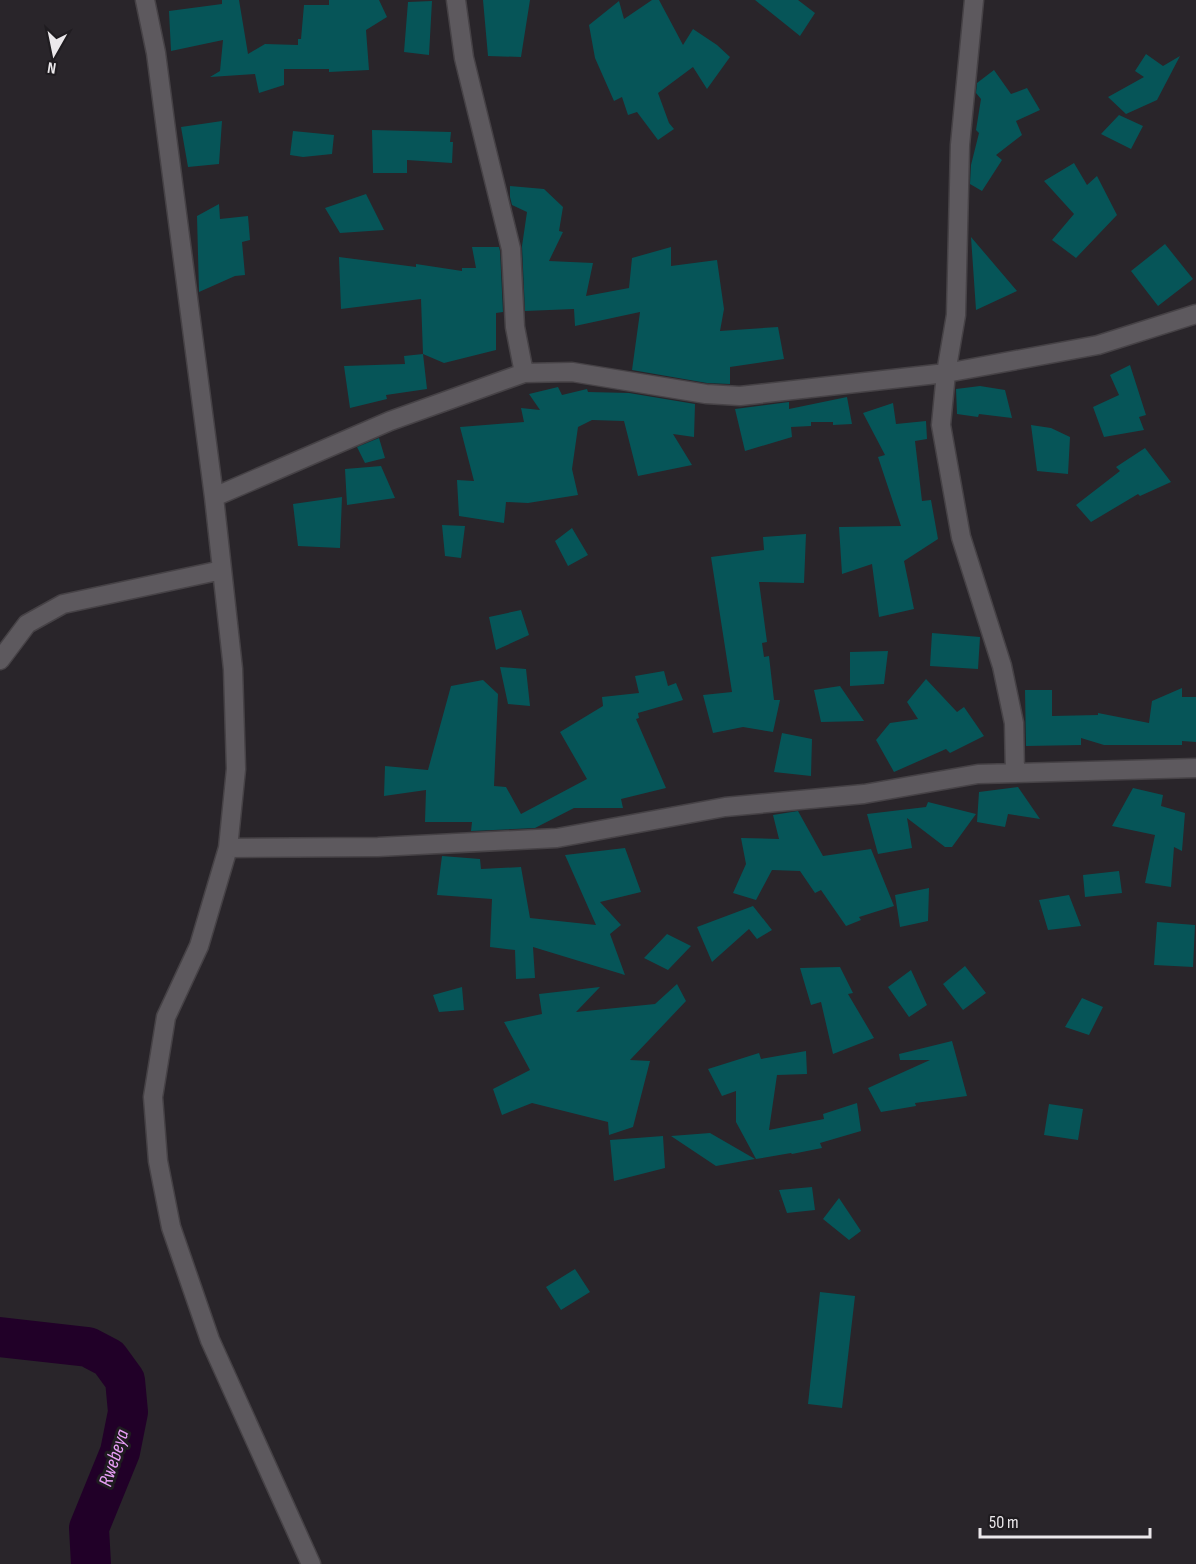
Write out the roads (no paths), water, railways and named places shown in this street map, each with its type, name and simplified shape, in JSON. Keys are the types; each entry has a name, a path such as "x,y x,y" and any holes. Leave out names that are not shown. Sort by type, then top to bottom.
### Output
{"street":[{"path":"145,0 156,53 214,497 233,669 236,769 228,848 199,946 166,1017 153,1097 158,1161 171,1227 210,1340 311,1564"},
{"path":"456,0 464,58 511,249 515,327 524,373"},
{"path":"974,0 960,146 956,315 946,373 941,425 961,537 1002,666 1012,712 1015,772"},
{"path":"214,497 390,421 524,373 572,372 706,394 740,396 946,373 1098,345 1196,314"},
{"path":"0,660 27,624 63,604 222,570"},
{"path":"228,848 378,847 556,838 724,807 864,794 978,774 1196,768"}],"waterway":[{"name":"Rwebeya","path":"0,1337 88,1347 109,1358 125,1380 128,1412 120,1452 89,1528 91,1564"}]}
